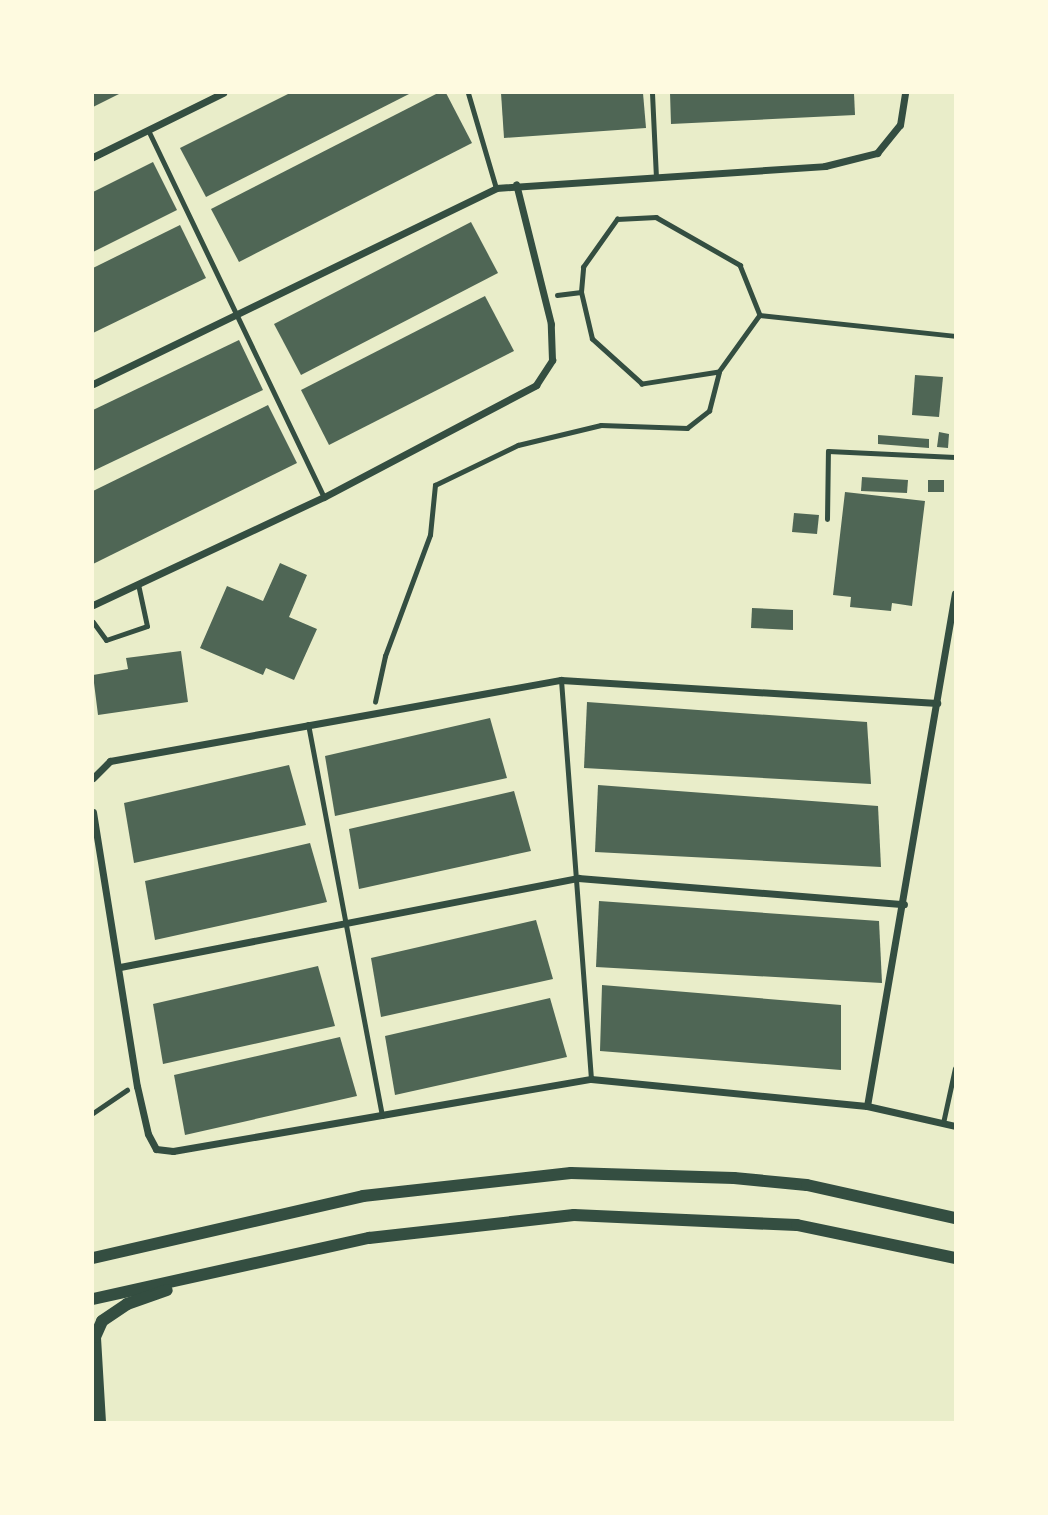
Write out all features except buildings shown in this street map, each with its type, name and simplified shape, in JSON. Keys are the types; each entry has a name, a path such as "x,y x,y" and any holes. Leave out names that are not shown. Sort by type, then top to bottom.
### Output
{"street":[{"path":"93,158 223,93"},
{"path":"93,384 233,313 496,188 516,184 656,178 825,166 877,153 900,125 905,93"},
{"path":"93,605 324,498 536,385 552,360 551,324 516,184"},
{"path":"867,1106 904,904 955,593"},
{"path":"93,776 110,761 561,680 937,703"},
{"path":"93,812 137,1086 151,1142 164,1151 591,1079 867,1106 955,1126"},
{"path":"120,967 344,921 578,878 904,904"},
{"path":"93,1258 363,1196 571,1173 734,1178 807,1185 955,1217"},
{"path":"93,1299 369,1238 574,1215 797,1225 955,1258"},
{"path":"99,1422 95,1337 102,1321 127,1304 213,1273"},
{"path":"93,1405 99,1422"}],"lane":[{"path":"468,93 496,188"},
{"path":"652,93 656,178"},
{"path":"148,131 324,498"},
{"path":"827,519 828,451 955,457"},
{"path":"93,622 106,640 147,626 138,584"},
{"path":"561,680 578,878 591,1079"},
{"path":"308,724 383,1116"},
{"path":"943,1123 955,1068"}],"path":[{"path":"719,372 642,384 592,339 581,292 583,267 617,219 656,217 740,265 760,314"},
{"path":"544,296 581,292"},
{"path":"760,314 955,336"},
{"path":"373,713 385,656 430,535 435,485 518,444 589,428 687,428 709,411 719,372 760,314"},
{"path":"93,1113 110,1097 137,1086"}]}
